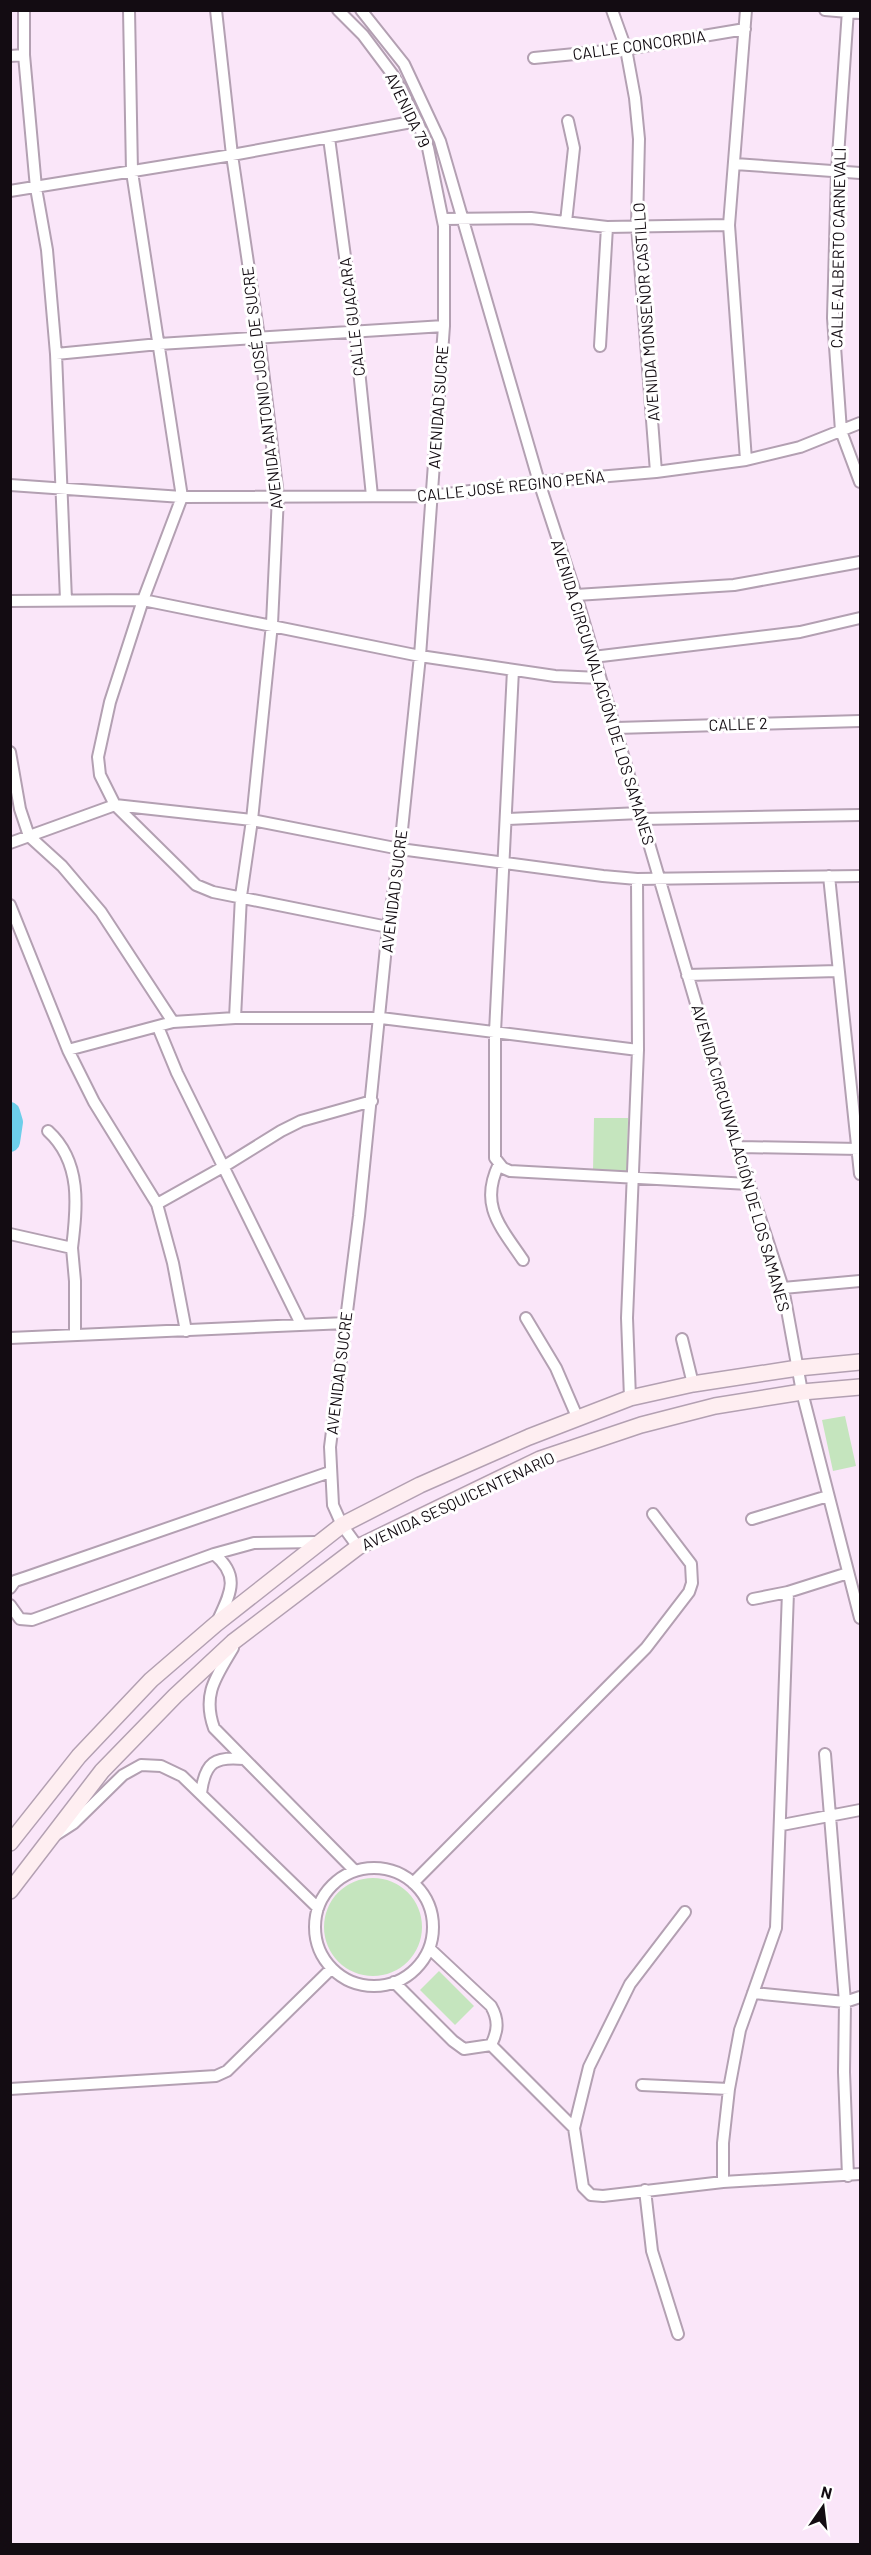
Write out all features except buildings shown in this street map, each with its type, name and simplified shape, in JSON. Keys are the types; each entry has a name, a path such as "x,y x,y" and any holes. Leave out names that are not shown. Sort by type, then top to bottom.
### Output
{"main road":[{"name":"AVENIDA SESQUICENTENARIO","path":"10,1843 79,1756 151,1680 216,1624 342,1525 420,1485 529,1437 630,1398 693,1384 798,1368 861,1362"},
{"name":"AVENIDA SESQUICENTENARIO","path":"10,1891 102,1771 175,1696 238,1638 358,1547 540,1459 652,1422 715,1406 802,1392 861,1387"}],"street":[{"path":"24,10 24,55 36,188 47,250 56,354 66,600"},
{"path":"129,10 132,172 182,496 143,600 110,702 99,748 100,775 115,805 196,885 213,892 388,927"},
{"name":"AVENIDA ANTONIO JOSÉ DE SUCRE","path":"216,10 231,155 259,337 278,496 272,624 252,820 241,896 235,1018"},
{"name":"AVENIDA 79","path":"338,10 363,34 393,75 417,121 428,148 444,222"},
{"name":"AVENIDA CIRCUNVALACIÓN DE LOS SAMANES","path":"361,10 404,64 440,141 539,482 576,595 749,1184 783,1288 802,1392 861,1618"},
{"name":"AVENIDA MONSEÑOR CASTILLO","path":"612,10 626,50 635,98 639,139 637,225 656,472"},
{"path":"746,10 729,225 746,460"},
{"path":"825,10 861,13"},
{"name":"CALLE ALBERTO CARNEVALI","path":"848,11 837,171 833,318 841,431 861,482"},
{"name":"CALLE CONCORDIA","path":"534,58 626,50 745,29"},
{"path":"10,56 24,55"},
{"path":"10,191 231,155 417,121"},
{"path":"566,222 574,148 568,121"},
{"name":"CALLE GUACARA","path":"329,138 355,331 372,496"},
{"path":"735,164 861,173"},
{"path":"444,222 463,219 531,218 607,227 729,225"},
{"name":"AVENIDAD SUCRE","path":"358,1547 342,1525 333,1505 330,1447 372,1101 388,927 400,849 420,656 444,327 444,222"},
{"path":"600,346 607,227"},
{"path":"56,354 259,337 444,327"},
{"name":"CALLE JOSÉ REGINO PEÑA","path":"10,485 182,496 432,496 746,460 800,447 861,423"},
{"path":"576,595 734,585 861,562"},
{"path":"10,602 143,600 272,624 420,656 513,670 600,678"},
{"path":"593,657 800,632 861,618"},
{"path":"513,670 495,1032 495,1158 499,1164 510,1171 749,1184"},
{"name":"CALLE 2","path":"616,728 861,721"},
{"path":"10,752 20,809 29,836 62,866 101,912 173,1022"},
{"path":"10,843 115,805 252,820 400,849 504,864 637,879 861,876"},
{"path":"507,819 861,815"},
{"path":"830,876 838,971 861,1174"},
{"path":"630,1398 627,1318 638,1050 637,879"},
{"path":"10,905 68,1050 94,1102 157,1204 173,1263 186,1331"},
{"path":"687,975 838,971"},
{"path":"68,1050 173,1022 235,1018 381,1017 638,1050"},
{"path":"158,1027 177,1073 301,1323"},
{"path":"157,1204 223,1167 280,1131 301,1121 372,1101"},
{"path":"48,1131 59,1141 70,1164 75,1186 77,1207 72,1248 75,1281 75,1334"},
{"path":"740,1148 859,1149"},
{"path":"499,1164 491,1180 490,1200 497,1221 523,1260"},
{"path":"10,1234 72,1248"},
{"path":"783,1288 861,1281"},
{"path":"526,1318 556,1368 578,1419"},
{"path":"10,1338 186,1331 301,1323 346,1323"},
{"path":"682,1339 693,1384"},
{"path":"10,1588 15,1581 330,1472"},
{"path":"752,1520 828,1496"},
{"path":"413,1883 646,1648 689,1592 692,1583 691,1564 653,1514"},
{"path":"10,1605 20,1619 32,1620 214,1554 254,1542 319,1542"},
{"path":"214,1554 223,1562 231,1581 230,1593 216,1624"},
{"path":"753,1599 788,1592 848,1574"},
{"path":"723,2182 723,2143 729,2089 740,2030 776,1928 782,1825 788,1592"},
{"path":"238,1638 209,1693 208,1712 214,1728 355,1871"},
{"path":"825,1754 845,2002 844,2072 848,2176"},
{"path":"201,1793 207,1768 216,1761 228,1757 244,1759"},
{"path":"51,1837 75,1823 123,1774 141,1765 161,1766 182,1776 201,1793 318,1908"},
{"path":"782,1825 830,1814 861,1810"},
{"path":"370,1868 390,1870 413,1883 422,1892 431,1910 434,1929 430,1949 419,1966 404,1978 386,1985 365,1986 347,1980 331,1968 320,1953 315,1934 318,1908 322,1897 334,1882 355,1871 370,1868"},
{"path":"685,1912 630,1984 589,2067 574,2128 582,2187 591,2195 723,2182 861,2174"},
{"path":"394,1982 453,2041 464,2049 478,2049 491,2045 497,2034 497,2016 491,2006 430,1949"},
{"path":"10,2089 222,2073 227,2071 331,1968"},
{"path":"753,1993 845,2002 861,1997"},
{"path":"491,2045 574,2128"},
{"path":"642,2085 729,2089"},
{"path":"645,2190 652,2251 678,2334"}],"green space":[{"path":"594,1118 628,1118 627,1172 593,1171"},
{"path":"845,1416 856,1466 833,1471 822,1420"},
{"path":"373,1878 392,1882 408,1892 418,1908 422,1927 418,1946 408,1962 392,1972 373,1976 354,1972 338,1962 328,1946 324,1927 328,1908 338,1892 354,1882"},
{"path":"439,1971 474,2006 455,2025 420,1990"}],"waterway":[{"path":"10,1112 13,1122 10,1142"}]}
